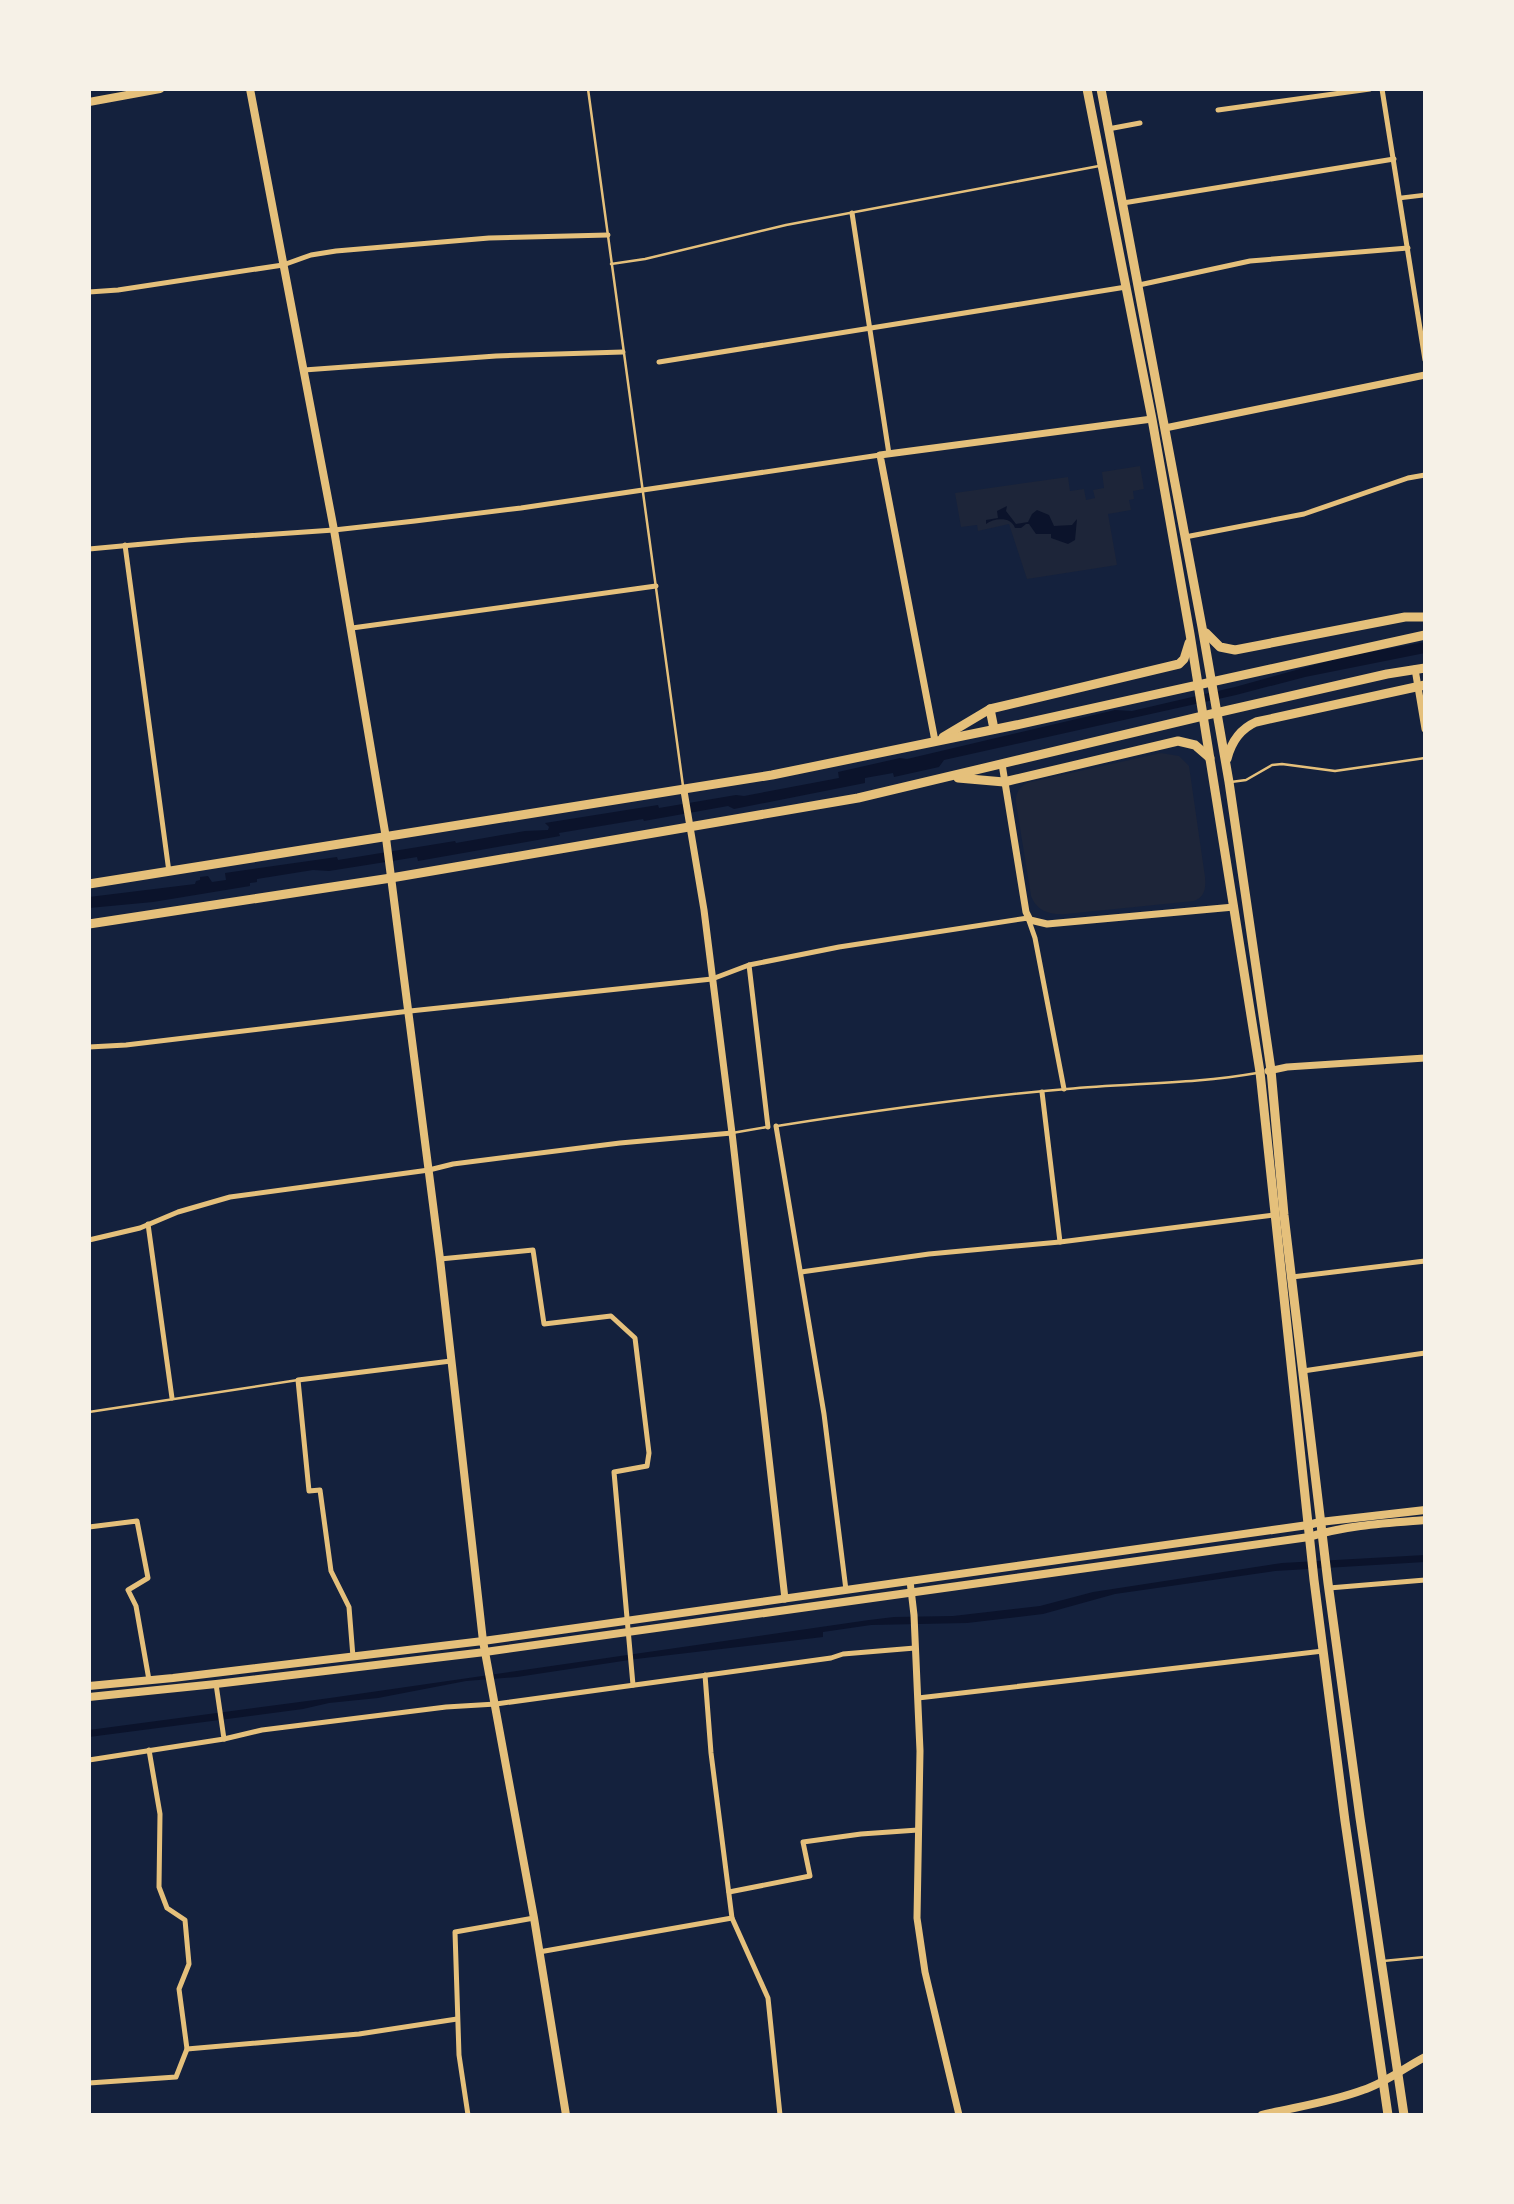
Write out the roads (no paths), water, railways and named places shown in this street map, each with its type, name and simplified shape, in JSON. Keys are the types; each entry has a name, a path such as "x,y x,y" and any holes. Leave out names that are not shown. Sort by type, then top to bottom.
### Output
{"main road":[{"path":"89,102 160,89"},
{"path":"250,89 352,628 391,873 440,1259 483,1641 534,1918 566,2115"},
{"path":"1087,89 1152,419 1190,634 1260,1072 1314,1580 1345,1824 1388,2115"},
{"path":"1101,89 1229,782 1271,1070 1324,1553 1404,2115"},
{"path":"1202,627 1214,643 1224,649 1235,650 1405,617 1425,617"},
{"path":"935,741 990,709 1171,667 1184,659 1190,634"},
{"path":"89,884 386,842 685,795 1425,635"},
{"path":"89,924 689,822 819,806 1387,674 1420,669"},
{"path":"1226,764 1237,736 1245,727 1256,722 1422,686"},
{"path":"990,709 995,729"},
{"path":"950,777 1004,782 1178,741 1199,747 1208,755 1212,764"},
{"path":"89,1686 483,1641 1320,1522 1425,1510"},
{"path":"89,1697 485,1652 1425,1520"},
{"path":"1262,2115 1361,2091 1425,2057"}],"street":[{"path":"1218,110 1370,89"},
{"path":"1382,89 1425,360"},
{"path":"1108,129 1140,123"},
{"path":"1123,203 1394,159"},
{"path":"1400,198 1425,195"},
{"path":"852,212 871,327 884,454 935,741"},
{"path":"89,292 283,265 311,255 336,251 489,238 608,234"},
{"path":"1139,285 1250,261 1408,248"},
{"path":"659,362 1126,287"},
{"path":"304,370 496,356 623,352"},
{"path":"1165,428 1425,375"},
{"path":"89,549 334,530 521,508 884,454 1152,419"},
{"path":"1185,537 1304,514 1408,478 1425,475"},
{"path":"125,545 169,872"},
{"path":"352,628 656,586"},
{"path":"1420,669 1425,729"},
{"path":"1002,764 1028,919 1035,938 1065,1089"},
{"path":"685,795 732,1133 785,1599"},
{"path":"89,1047 712,979 749,965 839,947 1028,919 1034,923 1048,924 1234,907"},
{"path":"749,965 768,1127"},
{"path":"1260,1072 1287,1067 1425,1058"},
{"path":"1042,1093 1060,1242"},
{"path":"776,1126 824,1414 846,1590"},
{"path":"89,1240 230,1198 429,1170 453,1164 732,1133"},
{"path":"801,1272 929,1254 1060,1242 1274,1215"},
{"path":"148,1224 172,1398"},
{"path":"440,1259 533,1250 544,1324 611,1316 635,1338 649,1453 647,1466 614,1472 633,1685"},
{"path":"1292,1277 1425,1261"},
{"path":"1303,1371 1425,1353"},
{"path":"353,1657 349,1607 331,1571 320,1490 309,1491 298,1380 451,1361"},
{"path":"89,1527 138,1521 148,1578 128,1590 136,1605 149,1680"},
{"path":"1329,1586 1425,1580"},
{"path":"910,1581 918,1698 919,1933 936,2024 959,2115"},
{"path":"89,1760 225,1739 262,1730 446,1707 496,1704 831,1658 844,1654 915,1648"},
{"path":"918,1698 1323,1651"},
{"path":"705,1675 711,1753 732,1918 768,1998 780,2115"},
{"path":"216,1684 225,1739"},
{"path":"89,2083 176,2077 187,2049 179,1989 188,1964 184,1920 167,1908 159,1887 160,1814 149,1750"},
{"path":"729,1892 810,1876 803,1842 918,1830"},
{"path":"468,2115 459,2055 454,1932 534,1918"},
{"path":"539,1952 732,1918"},
{"path":"187,2049 359,2034 457,2019"}],"lane":[{"path":"588,89 685,795"},
{"path":"611,264 645,259 786,225 1102,165"},
{"path":"1229,782 1246,780 1272,765 1335,771 1425,758"},
{"path":"732,1133 858,1113 1065,1089 1223,1079 1260,1072"},
{"path":"89,1412 298,1380"},
{"path":"1380,1961 1425,1957"}]}
